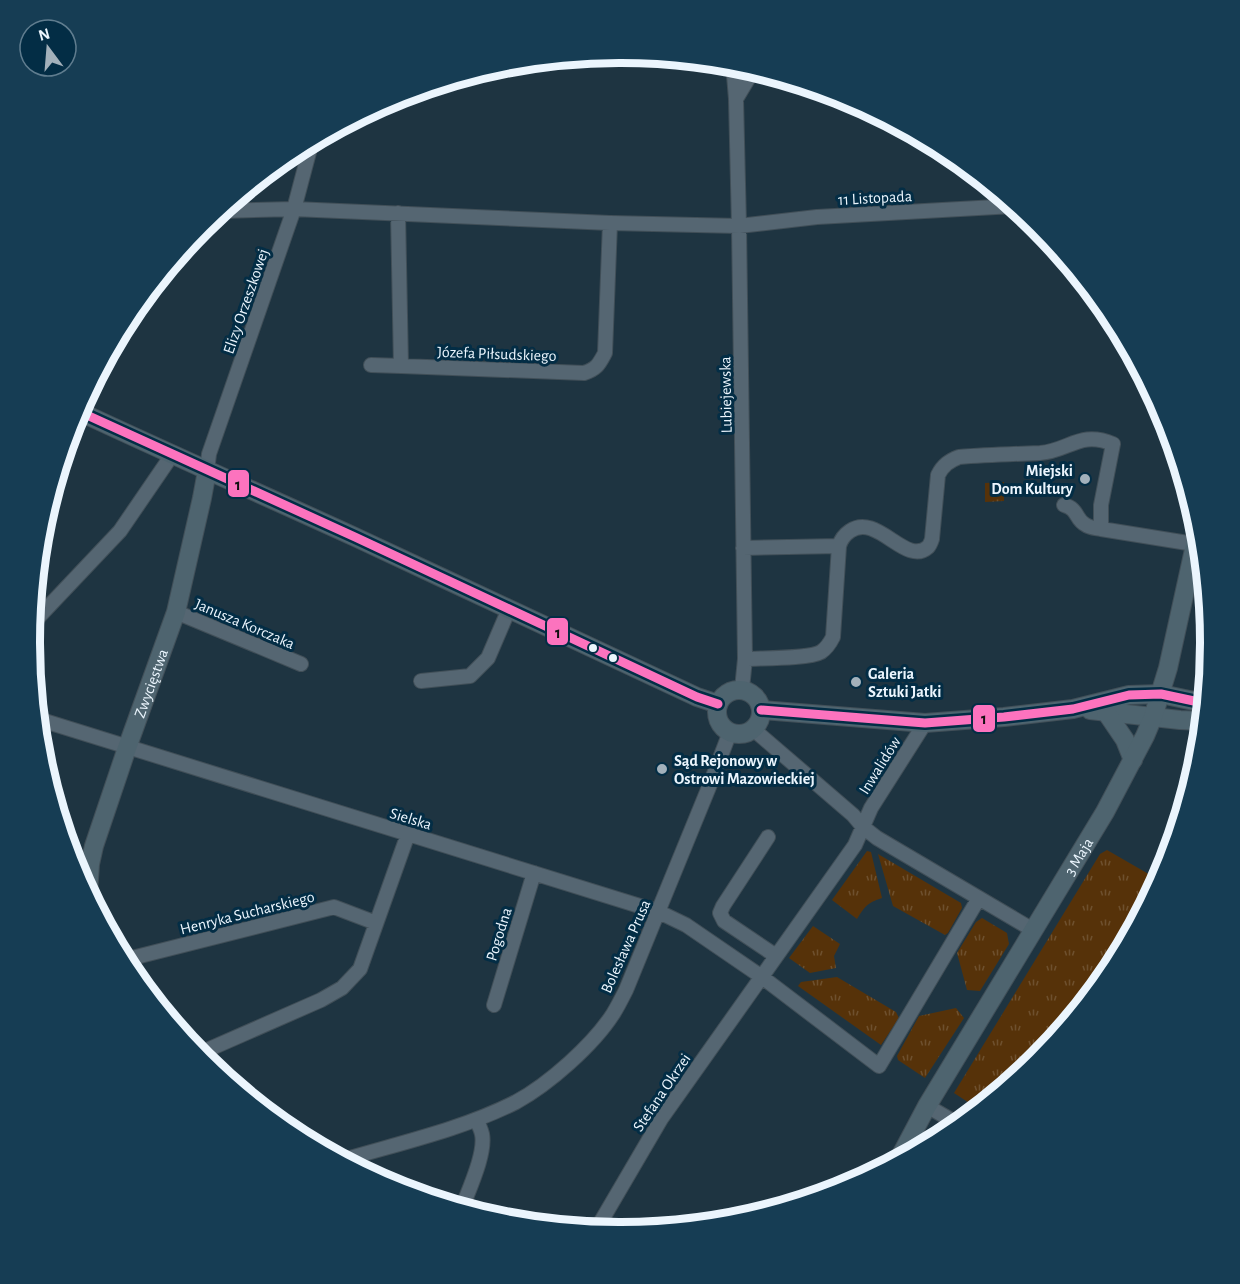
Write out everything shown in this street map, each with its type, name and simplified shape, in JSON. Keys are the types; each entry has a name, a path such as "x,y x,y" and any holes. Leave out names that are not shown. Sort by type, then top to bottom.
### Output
{"street":[{"name":"Lubiejewska","path":"734,74 739,226 745,659 742,689"},
{"path":"736,99 749,77"},
{"name":"Elizy Orzeszkowej","path":"207,471 210,454 294,209 309,153"},
{"name":"11 Listopada","path":"739,226 817,217 1003,207"},
{"path":"233,211 294,209 610,223 739,226"},
{"path":"371,366 401,366 398,213"},
{"name":"Józefa Piłsudskiego","path":"401,366 584,373 593,370 605,353 610,223"},
{"path":"87,415 697,697 717,704"},
{"path":"745,659 807,656 819,654 828,647 833,637 841,539 855,528 865,527 877,531 911,551 919,551 928,547 932,539 938,475 949,460 959,457 1046,452 1087,438 1105,440 1113,444 1101,505 1101,529"},
{"path":"41,614 120,531 172,455"},
{"name":"Zwycięstwa","path":"84,861 94,846 176,612 207,471"},
{"path":"1064,506 1071,507 1087,526 1101,529 1189,535"},
{"path":"743,548 839,546"},
{"name":"3 Maja","path":"905,1147 927,1106 1105,812 1133,760 1161,694 1193,553"},
{"path":"421,681 470,676 488,658 509,609"},
{"name":"Janusza Korczaka","path":"176,612 301,664"},
{"path":"742,689 756,697 760,703 761,717 753,729 742,734 723,728 716,713 717,704 727,692 742,689"},
{"path":"761,710 925,723 1073,709 1129,695 1161,694 1196,702"},
{"path":"1073,709 1195,720"},
{"path":"1106,712 1125,740 1133,760"},
{"name":"Sielska","path":"46,721 659,912 686,925 762,977 879,1066 979,898"},
{"name":"Inwalidów","path":"776,956 855,845 871,808 925,723"},
{"path":"753,729 853,814 863,827 877,838 1033,930"},
{"name":"Bolesława Prusa","path":"354,1157 477,1120 518,1101 570,1063 595,1037 613,1015 626,990 730,732"},
{"path":"208,1050 321,1000 342,988 360,969 408,834"},
{"path":"768,837 720,913 724,921 776,956"},
{"name":"Pogodna","path":"494,1005 534,873"},
{"name":"Henryka Sucharskiego","path":"134,957 334,907 376,923"},
{"name":"Stefana Okrzei","path":"601,1221 661,1119 776,956"},
{"path":"927,1106 949,1119"},
{"path":"465,1201 474,1179 482,1147 482,1134 477,1120"}],"green space":[{"path":"1004,482 1004,501 985,502 985,483"},
{"path":"1107,850 1150,875 1140,898 1122,932 1080,995 1030,1052 971,1104 954,1093 1100,854"},
{"path":"867,851 871,852 882,898 867,906 857,919 832,900"},
{"path":"878,854 961,903 962,908 948,933 945,935 893,906"},
{"path":"982,918 1007,933 1009,944 980,991 967,990 957,953 976,922"},
{"path":"813,926 840,944 834,956 836,968 810,973 789,958"},
{"path":"837,977 896,1012 899,1018 881,1045 798,986 801,982"},
{"path":"956,1008 964,1018 925,1078 898,1060 897,1056 919,1016"}],"transit line":[{"name":"1","path":"87,415 697,697 718,704"},
{"name":"1","path":"761,710 925,723 1073,709 1129,695 1161,694 1196,702"}],"place":[{"name":"Miejski Dom Kultury","path":"1085,479"},
{"name":"Galeria Sztuki Jatki","path":"856,682"},
{"name":"Sąd Rejonowy w Ostrowi Mazowieckiej","path":"662,769"}]}
